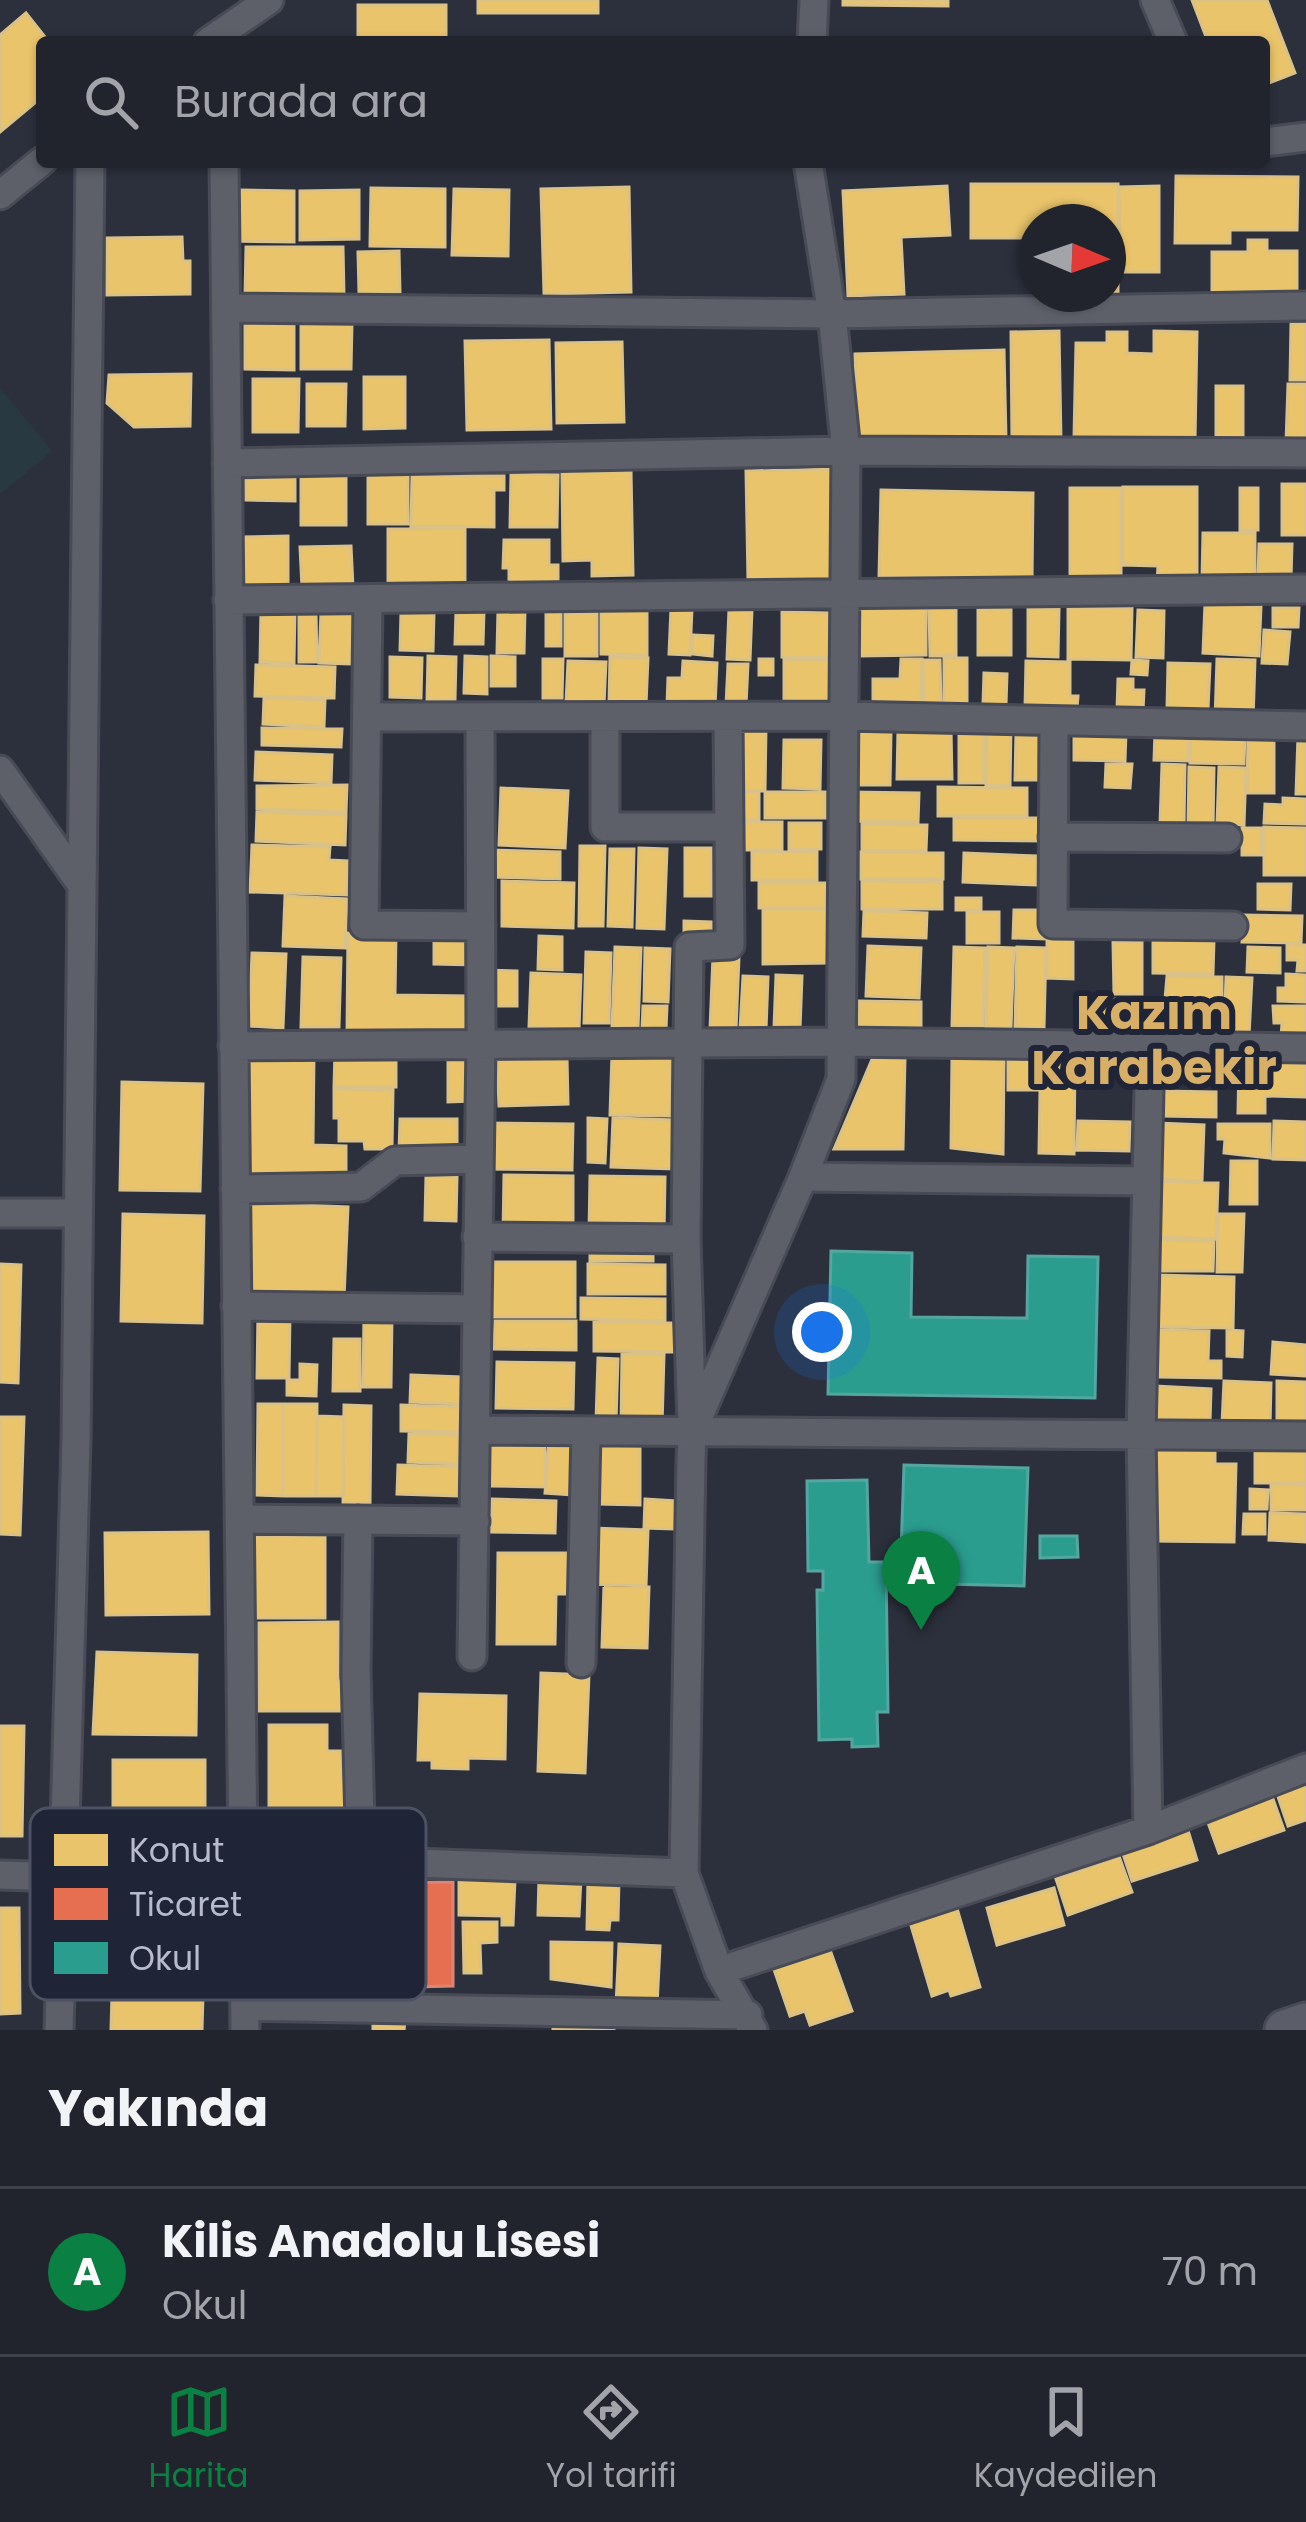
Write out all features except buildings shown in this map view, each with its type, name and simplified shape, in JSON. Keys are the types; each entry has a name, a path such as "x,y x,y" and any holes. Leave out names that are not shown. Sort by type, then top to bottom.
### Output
{"street":[{"path":"217,36 269,0"},
{"path":"812,36 814,0"},
{"path":"1155,0 1170,36"},
{"path":"1270,141 1306,137"},
{"path":"0,195 36,166"},
{"path":"65,1808 76,1441 90,168"},
{"path":"224,168 241,1808"},
{"path":"692,1432 841,1079 846,452 832,314 809,168"},
{"path":"226,308 832,314 1306,306"},
{"path":"227,463 846,452 1306,453"},
{"path":"228,600 1306,589"},
{"path":"368,602 364,925 481,926"},
{"path":"367,717 843,716 1306,726"},
{"path":"472,1656 482,1042 480,717"},
{"path":"604,717 605,827 727,827"},
{"path":"728,718 730,944 689,946 686,1239 692,1432 684,1873 719,1971 750,2023"},
{"path":"1054,723 1053,924 1233,926"},
{"path":"0,770 81,884"},
{"path":"1053,837 1227,838"},
{"path":"233,1046 839,1042 1306,1048"},
{"path":"1148,1831 1141,1434 1150,1046"},
{"path":"235,1190 362,1187 395,1161 479,1159"},
{"path":"803,1177 1146,1181"},
{"path":"0,1213 78,1213"},
{"path":"478,1238 686,1239"},
{"path":"236,1306 477,1309"},
{"path":"477,1430 1306,1436"},
{"path":"581,1664 586,1431"},
{"path":"238,1519 475,1521"},
{"path":"358,1520 360,1808"},
{"path":"719,1971 1148,1831 1306,1768"},
{"path":"426,1863 684,1873"},
{"path":"0,1875 30,1876"},
{"path":"58,2030 59,2000"},
{"path":"245,2018 750,2023"},
{"path":"1285,2030 1306,2023"}],"shaded area":[{"path":"0,388 52,451 0,494"}],"place":[{"name":"Kilis Anadolu Lisesi","path":"921,1630"}],"district":[{"name":"Kazım Karabekir","path":"1154,1040"}]}
